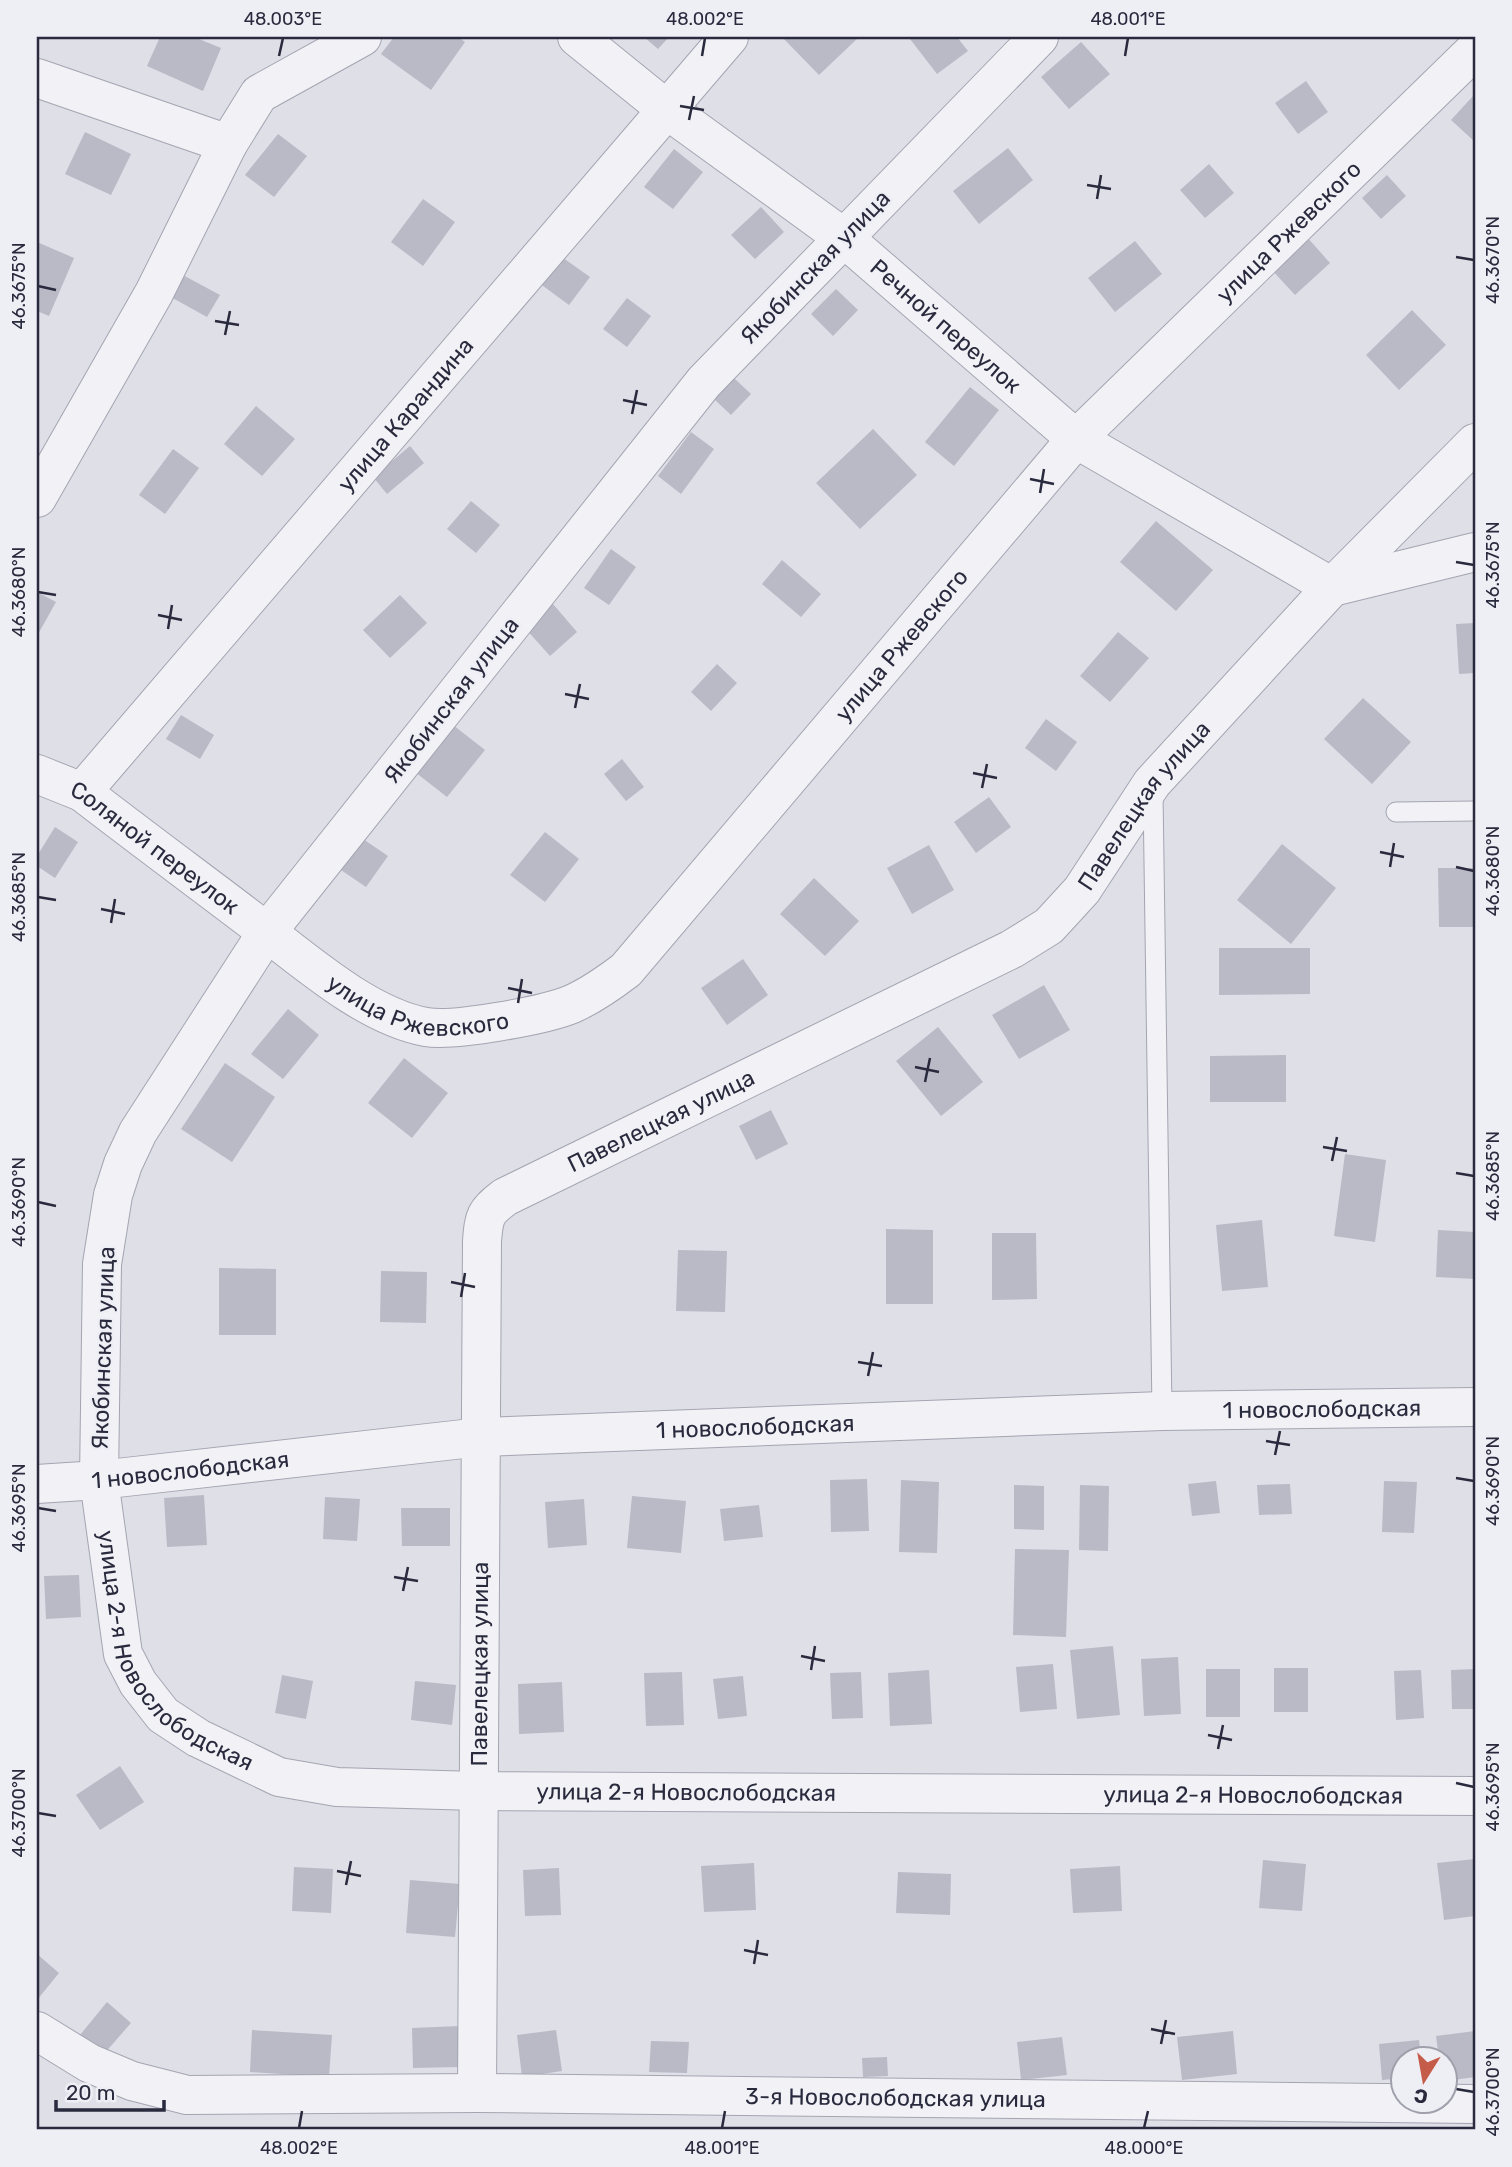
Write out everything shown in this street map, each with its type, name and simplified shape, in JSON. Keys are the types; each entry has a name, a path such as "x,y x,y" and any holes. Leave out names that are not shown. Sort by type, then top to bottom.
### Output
{"street":[{"path":"37,498 154,293 228,144 259,94 362,37"},
{"name":"Речной переулок","path":"577,37 666,108 844,238 1076,439 1332,587"},
{"name":"улица Карандина","path":"82,792 729,37"},
{"name":"Якобинская улица","path":"99,1480 102,1264 113,1195 123,1164 138,1132 267,932 704,382 1039,37"},
{"name":"улица Ржевского","path":"267,932 341,988 399,1020 429,1028 498,1022 571,1005 626,970 1076,439 1475,50"},
{"path":"37,78 228,144"},
{"name":"Павелецкая улица","path":"477,2093 482,1241 485,1216 489,1209 505,1197 1000,956 1049,926 1082,890 1152,783 1332,587 1475,443"},
{"path":"1332,587 1475,552"},
{"name":"Соляной переулок","path":"37,774 82,792 267,932"},
{"name":"1 новослободская","path":"37,1484 99,1480 481,1437 1162,1411 1475,1408"},
{"name":"улица 2-я Новослободская","path":"99,1480 123,1654 138,1683 163,1715 198,1738 279,1777 337,1787 477,1791 1475,1796"},
{"name":"3-я Новослободская улица","path":"37,2031 89,2063 132,2081 187,2095 477,2093 1475,2104"}],"lane":[{"path":"1152,783 1162,1411"},
{"path":"1396,812 1475,811"}],"building":[{"path":"160,37 194,37 221,48 203,91 147,66"},
{"path":"394,37 458,37 465,42 431,90 381,54"},
{"path":"644,37 669,37 658,49"},
{"path":"782,37 859,37 819,75"},
{"path":"957,37 968,51 937,74 910,39"},
{"path":"1081,42 1110,74 1069,109 1041,77"},
{"path":"1306,81 1328,112 1298,134 1275,103"},
{"path":"1473,96 1475,98 1475,142 1451,120"},
{"path":"85,132 131,154 111,195 65,174"},
{"path":"278,134 307,156 274,197 245,175"},
{"path":"1008,148 1033,180 979,224 953,191"},
{"path":"674,149 703,172 673,209 644,187"},
{"path":"1209,164 1234,193 1205,218 1180,190"},
{"path":"1387,175 1406,196 1381,219 1362,198"},
{"path":"423,199 455,222 423,266 391,242"},
{"path":"761,207 784,232 755,259 731,235"},
{"path":"1307,237 1330,263 1295,295 1271,269"},
{"path":"1135,241 1162,274 1115,312 1088,278"},
{"path":"37,242 74,258 49,316 37,311"},
{"path":"559,255 590,277 569,305 539,283"},
{"path":"181,274 220,295 207,317 169,296"},
{"path":"836,289 858,310 833,336 811,314"},
{"path":"627,298 651,316 627,347 603,329"},
{"path":"1412,310 1446,345 1399,390 1366,355"},
{"path":"734,378 751,394 731,415 714,399"},
{"path":"970,387 999,410 954,466 925,442"},
{"path":"256,406 295,439 262,476 224,444"},
{"path":"873,429 917,475 860,529 816,483"},
{"path":"691,432 714,449 681,494 658,476"},
{"path":"410,446 424,463 387,494 373,477"},
{"path":"173,449 199,468 165,514 139,495"},
{"path":"471,501 500,525 476,553 447,529"},
{"path":"1156,521 1213,570 1176,611 1120,562"},
{"path":"611,549 636,567 609,605 584,588"},
{"path":"782,560 821,594 801,617 762,584"},
{"path":"37,592 56,602 37,636"},
{"path":"400,595 427,623 390,658 363,630"},
{"path":"553,604 577,632 550,656 525,628"},
{"path":"1475,623 1475,673 1459,674 1456,624"},
{"path":"1118,632 1149,658 1110,702 1080,676"},
{"path":"717,664 737,683 711,711 691,692"},
{"path":"1363,698 1411,742 1372,784 1324,739"},
{"path":"181,715 214,735 200,759 166,739"},
{"path":"1046,719 1077,742 1056,771 1025,748"},
{"path":"453,725 485,750 447,797 415,772"},
{"path":"622,759 644,787 626,801 604,774"},
{"path":"989,797 1011,827 976,853 954,822"},
{"path":"55,827 78,842 55,878 37,866 37,856"},
{"path":"545,832 579,859 545,902 510,875"},
{"path":"363,839 388,856 366,887 341,870"},
{"path":"1282,844 1336,888 1291,944 1237,900"},
{"path":"929,845 954,890 912,914 887,868"},
{"path":"1438,868 1475,868 1475,927 1439,927"},
{"path":"814,878 859,921 825,956 780,914"},
{"path":"1219,948 1310,948 1310,994 1219,995"},
{"path":"743,959 768,995 727,1025 701,988"},
{"path":"1044,985 1070,1030 1019,1059 992,1015"},
{"path":"288,1009 319,1035 283,1079 251,1054"},
{"path":"938,1027 983,1082 941,1116 896,1061"},
{"path":"1286,1055 1286,1102 1210,1102 1210,1056"},
{"path":"404,1058 448,1093 412,1138 368,1103"},
{"path":"225,1063 275,1097 232,1162 181,1129"},
{"path":"771,1110 788,1144 756,1160 739,1126"},
{"path":"1345,1154 1386,1160 1375,1242 1334,1236"},
{"path":"1262,1220 1268,1287 1222,1291 1216,1225"},
{"path":"886,1229 933,1230 933,1304 886,1304"},
{"path":"1438,1230 1475,1232 1475,1279 1436,1277"},
{"path":"992,1233 1036,1233 1037,1299 992,1300"},
{"path":"678,1250 727,1251 725,1312 676,1311"},
{"path":"219,1268 276,1269 276,1335 219,1335"},
{"path":"381,1271 427,1272 426,1323 380,1322"},
{"path":"867,1479 869,1531 831,1532 830,1480"},
{"path":"901,1480 939,1482 937,1553 899,1552"},
{"path":"1216,1481 1220,1513 1192,1516 1188,1484"},
{"path":"1384,1481 1417,1482 1414,1533 1382,1532"},
{"path":"1290,1484 1292,1514 1259,1515 1257,1485"},
{"path":"1014,1485 1044,1486 1044,1530 1014,1529"},
{"path":"1080,1485 1109,1486 1108,1551 1079,1550"},
{"path":"204,1495 207,1545 167,1547 164,1498"},
{"path":"632,1496 686,1501 681,1553 627,1548"},
{"path":"325,1497 360,1499 357,1541 323,1539"},
{"path":"584,1499 587,1545 548,1548 545,1502"},
{"path":"759,1505 763,1537 724,1541 720,1509"},
{"path":"401,1508 450,1508 450,1546 402,1546"},
{"path":"1015,1549 1069,1550 1066,1637 1013,1635"},
{"path":"79,1575 81,1617 46,1619 44,1576"},
{"path":"1113,1646 1120,1715 1077,1719 1070,1650"},
{"path":"1178,1657 1181,1714 1144,1716 1141,1659"},
{"path":"1053,1664 1057,1709 1020,1712 1016,1667"},
{"path":"1274,1668 1308,1668 1308,1712 1274,1712"},
{"path":"1206,1669 1240,1669 1240,1717 1206,1717"},
{"path":"1475,1669 1475,1709 1452,1709 1451,1670"},
{"path":"929,1670 932,1724 890,1726 888,1673"},
{"path":"1421,1670 1424,1718 1396,1720 1394,1671"},
{"path":"682,1672 684,1725 646,1726 644,1673"},
{"path":"861,1672 863,1718 832,1719 830,1673"},
{"path":"282,1675 313,1681 306,1719 275,1713"},
{"path":"743,1676 747,1716 718,1719 713,1679"},
{"path":"415,1681 456,1685 452,1725 411,1720"},
{"path":"562,1682 564,1732 519,1734 518,1684"},
{"path":"120,1766 144,1802 100,1830 76,1795"},
{"path":"1475,1859 1475,1916 1444,1920 1437,1863"},
{"path":"1263,1860 1306,1864 1302,1911 1259,1908"},
{"path":"754,1863 756,1910 704,1912 701,1866"},
{"path":"1120,1866 1122,1911 1073,1913 1070,1869"},
{"path":"294,1867 333,1869 331,1913 292,1911"},
{"path":"559,1868 561,1915 525,1916 523,1870"},
{"path":"898,1872 951,1874 950,1915 896,1913"},
{"path":"410,1880 460,1884 455,1937 406,1933"},
{"path":"37,1954 59,1973 37,2000"},
{"path":"107,2002 131,2023 103,2055 80,2035"},
{"path":"460,2026 461,2067 413,2068 412,2028"},
{"path":"252,2030 332,2035 329,2077 250,2072"},
{"path":"556,2030 562,2071 522,2077 517,2035"},
{"path":"1233,2031 1237,2074 1182,2080 1177,2037"},
{"path":"1475,2031 1475,2077 1460,2079 1460,2044 1437,2044 1436,2036"},
{"path":"1062,2037 1067,2075 1021,2080 1017,2042"},
{"path":"1419,2040 1419,2044 1390,2044 1390,2079 1382,2080 1379,2044"},
{"path":"651,2041 689,2042 687,2073 649,2072"},
{"path":"887,2057 888,2076 863,2077 862,2058"}]}
